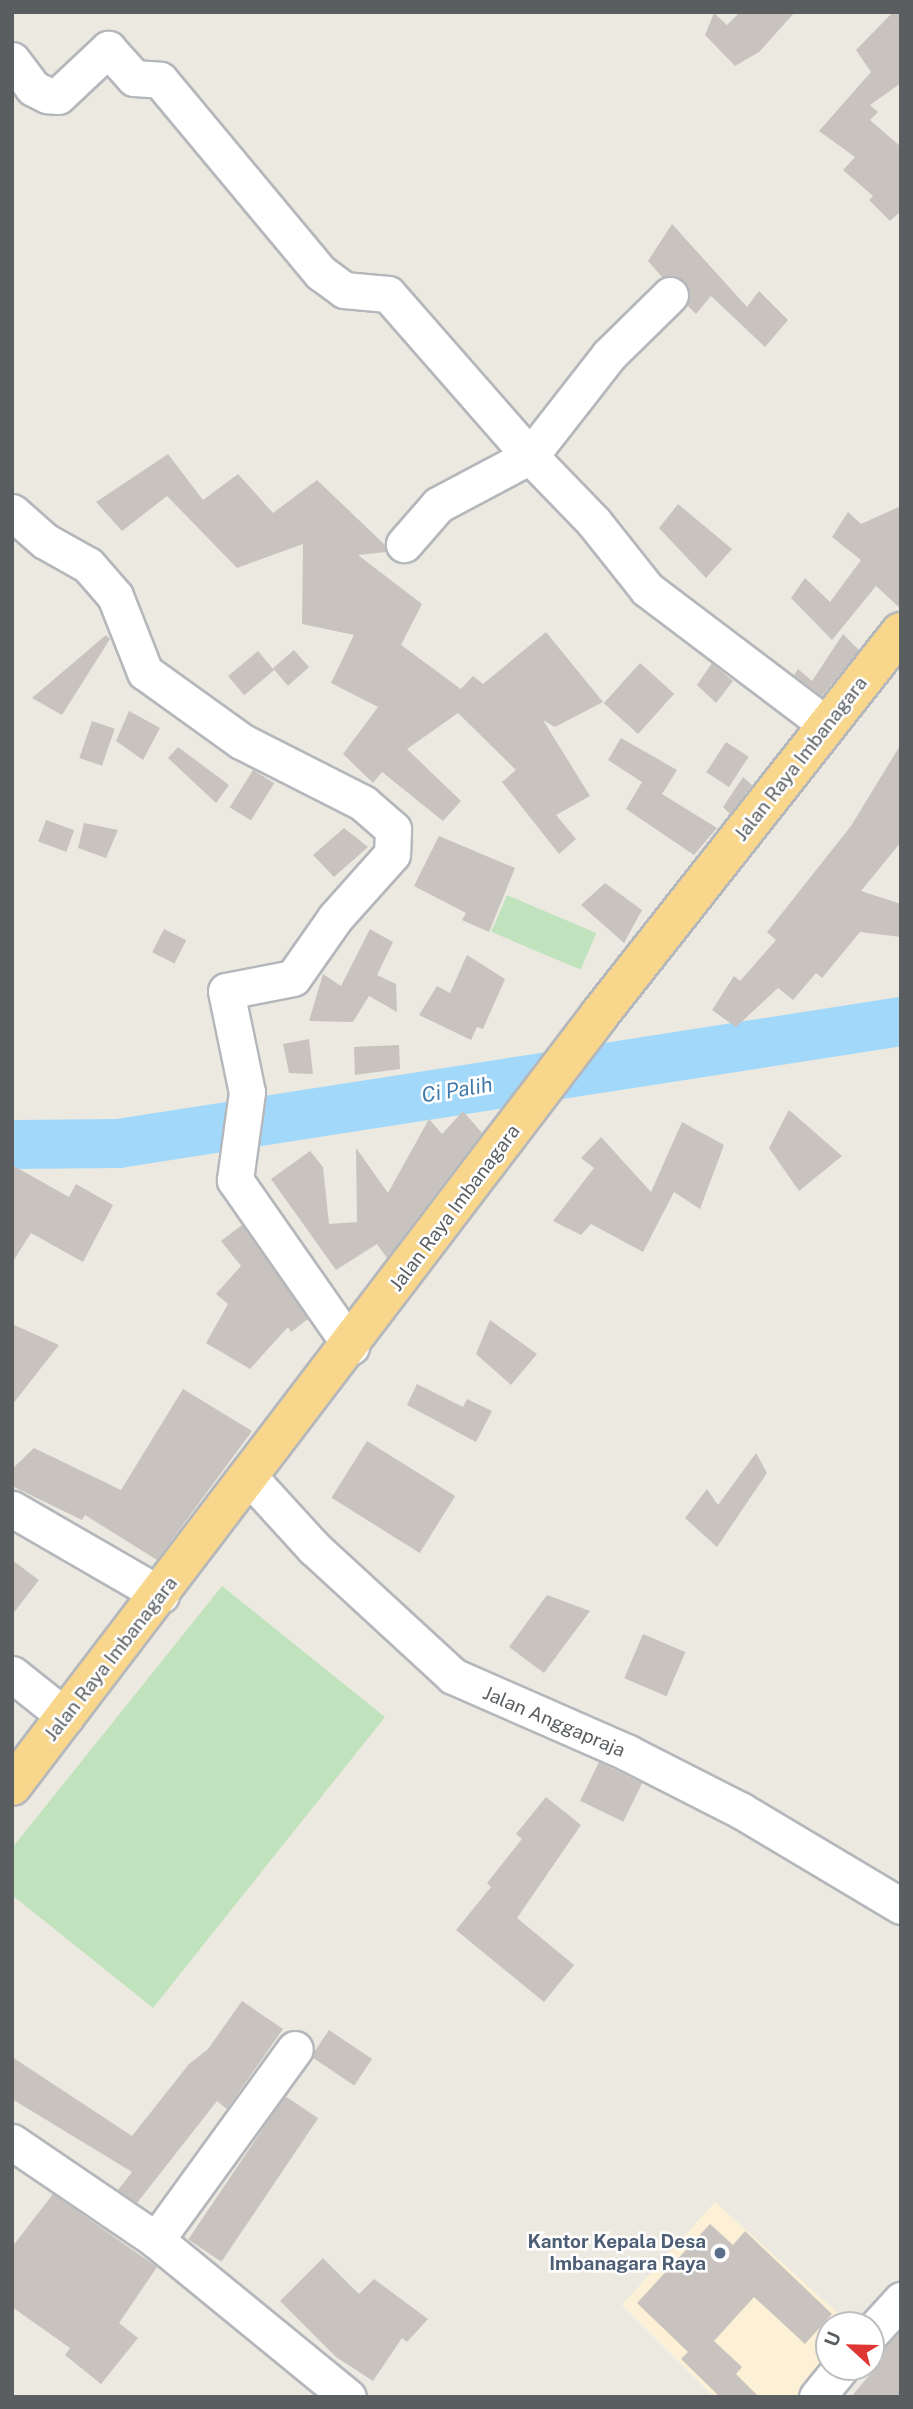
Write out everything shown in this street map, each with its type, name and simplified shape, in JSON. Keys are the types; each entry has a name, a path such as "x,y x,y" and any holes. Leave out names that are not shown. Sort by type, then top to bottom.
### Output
{"highway":[{"name":"Jalan Raya Imbanagara","path":"12,1786 251,1479 600,1014 901,632"}],"street":[{"path":"12,60 33,88 47,95 58,96 108,48 134,78 160,80 321,273 344,290 388,294 530,456 593,521 647,589 827,725"},
{"path":"404,544 438,505 530,456 616,347 670,295"},
{"path":"12,512 45,541 89,565 115,596 130,624 134,654 145,672 241,741 363,803 393,829 392,854 335,918 293,978 226,990 248,1109 236,1146 240,1192 351,1346"},
{"name":"Jalan Anggapraja","path":"251,1479 314,1548 453,1676 716,1797 901,1906"},
{"path":"12,1509 161,1595"},
{"path":"12,1674 66,1717"},
{"path":"156,2240 295,2049"},
{"path":"12,2142 156,2240 348,2397"},
{"path":"885,2318 901,2300"},
{"path":"817,2397 830,2381"}],"shaded area":[{"name":"Kantor Kepala Desa Imbanagara Raya","path":"715,2202 836,2311 815,2311 815,2375 798,2397 714,2397 622,2305"}],"green space":[{"path":"507,895 596,933 581,970 491,932"},
{"path":"222,1586 385,1717 153,2008 12,1895 12,1848"}],"building":[{"path":"740,12 795,12 759,52 735,66 705,35 714,13 727,25"},
{"path":"893,12 901,12 901,83 870,105 878,112 870,120 901,147 901,211 890,221 869,200 873,196 843,170 855,157 819,131 871,72 856,50"},
{"path":"672,224 747,307 759,291 788,320 765,347 711,296 696,314 687,305 685,281 662,277 648,261"},
{"path":"168,454 203,500 238,474 273,513 317,480 385,545 386,552 358,555 422,604 401,645 461,689 473,676 483,684 546,632 603,702 555,727 543,720 590,796 556,815 576,839 559,854 502,782 516,770 458,713 407,749 461,801 443,821 382,772 373,783 343,754 378,707 331,683 354,635 302,624 303,544 237,568 167,496 122,531 96,502"},
{"path":"678,504 732,549 706,578 659,528"},
{"path":"901,506 901,609 876,586 832,640 791,598 805,578 830,602 861,560 832,537 848,512 861,524"},
{"path":"843,634 859,650 822,696 794,675 798,669 812,681"},
{"path":"106,635 110,639 62,715 32,698"},
{"path":"294,650 309,667 288,686 273,668"},
{"path":"258,651 274,670 244,695 228,676"},
{"path":"640,663 674,694 638,734 604,703"},
{"path":"712,663 733,681 716,703 697,685"},
{"path":"129,711 160,728 143,760 116,741"},
{"path":"92,721 115,729 102,766 79,758"},
{"path":"621,738 677,770 662,794 717,828 694,855 626,809 642,782 608,760"},
{"path":"726,742 749,757 729,787 706,772"},
{"path":"901,744 901,842 861,891 901,904 901,937 860,932 822,978 816,973 793,1000 778,988 736,1027 712,1010 734,976 740,981 776,940 767,932 851,826"},
{"path":"178,747 229,785 216,803 168,758"},
{"path":"253,770 274,783 251,821 230,807"},
{"path":"743,777 752,785 730,814 723,807"},
{"path":"46,820 74,830 66,852 38,842"},
{"path":"84,823 118,830 106,858 78,848"},
{"path":"344,828 368,847 334,877 313,855"},
{"path":"439,836 515,868 489,932 462,920 466,913 414,886"},
{"path":"605,883 642,910 624,943 581,905"},
{"path":"164,929 186,940 174,964 152,952"},
{"path":"370,929 393,942 377,975 396,984 397,1012 369,996 353,1022 309,1021 323,974 341,986"},
{"path":"467,955 505,979 483,1029 477,1027 471,1040 419,1015 437,986 450,993"},
{"path":"309,1039 313,1074 289,1073 283,1044"},
{"path":"399,1045 400,1069 355,1075 354,1047"},
{"path":"789,1110 842,1156 799,1191 769,1148"},
{"path":"463,1111 482,1133 387,1258 377,1244 336,1270 271,1179 310,1151 323,1167 329,1224 357,1222 356,1148 388,1193 429,1119 442,1134"},
{"path":"682,1122 724,1145 700,1209 674,1192 643,1252 591,1224 581,1235 553,1221 594,1168 581,1158 601,1137 651,1192"},
{"path":"12,1165 69,1197 76,1184 113,1205 83,1262 31,1233 12,1263"},
{"path":"242,1225 308,1319 291,1332 288,1327 250,1369 206,1343 228,1304 216,1294 241,1266 221,1241"},
{"path":"490,1320 537,1354 511,1385 476,1354"},
{"path":"12,1324 59,1345 12,1405"},
{"path":"417,1384 463,1407 467,1399 492,1411 476,1442 407,1405"},
{"path":"183,1389 252,1431 157,1560 85,1515 82,1520 12,1486 12,1469 34,1448 121,1490"},
{"path":"367,1441 455,1496 420,1553 331,1498"},
{"path":"756,1453 767,1473 717,1547 685,1518 707,1489 718,1505"},
{"path":"12,1560 39,1580 12,1615"},
{"path":"547,1595 590,1611 544,1673 509,1647"},
{"path":"643,1634 685,1652 667,1696 624,1678"},
{"path":"599,1762 642,1783 623,1822 580,1801"},
{"path":"546,1797 581,1825 517,1918 574,1965 544,2002 456,1930 491,1887 487,1883 522,1839 516,1834"},
{"path":"242,2001 283,2029 227,2109 217,2101 137,2203 118,2190 132,2172 12,2099 12,2057 132,2136 189,2064 208,2049"},
{"path":"329,2030 372,2059 354,2086 311,2057"},
{"path":"285,2096 318,2118 221,2262 188,2239"},
{"path":"53,2194 157,2267 119,2323 138,2338 101,2384 65,2355 70,2348 12,2307 12,2247"},
{"path":"710,2224 733,2245 745,2231 829,2311 815,2311 815,2333 805,2344 754,2297 714,2341 742,2367 736,2374 759,2397 720,2397 681,2359 688,2352 637,2303"},
{"path":"323,2258 359,2294 374,2279 428,2319 407,2342 402,2338 373,2381 336,2357 280,2301"},
{"path":"901,2330 901,2397 851,2397 864,2381 885,2381 885,2344"}],"waterway":[{"name":"Ci Palih","path":"12,1144 118,1143 901,1021"}],"place":[{"name":"Kantor Kepala Desa Imbanagara Raya","path":"720,2253"}]}
